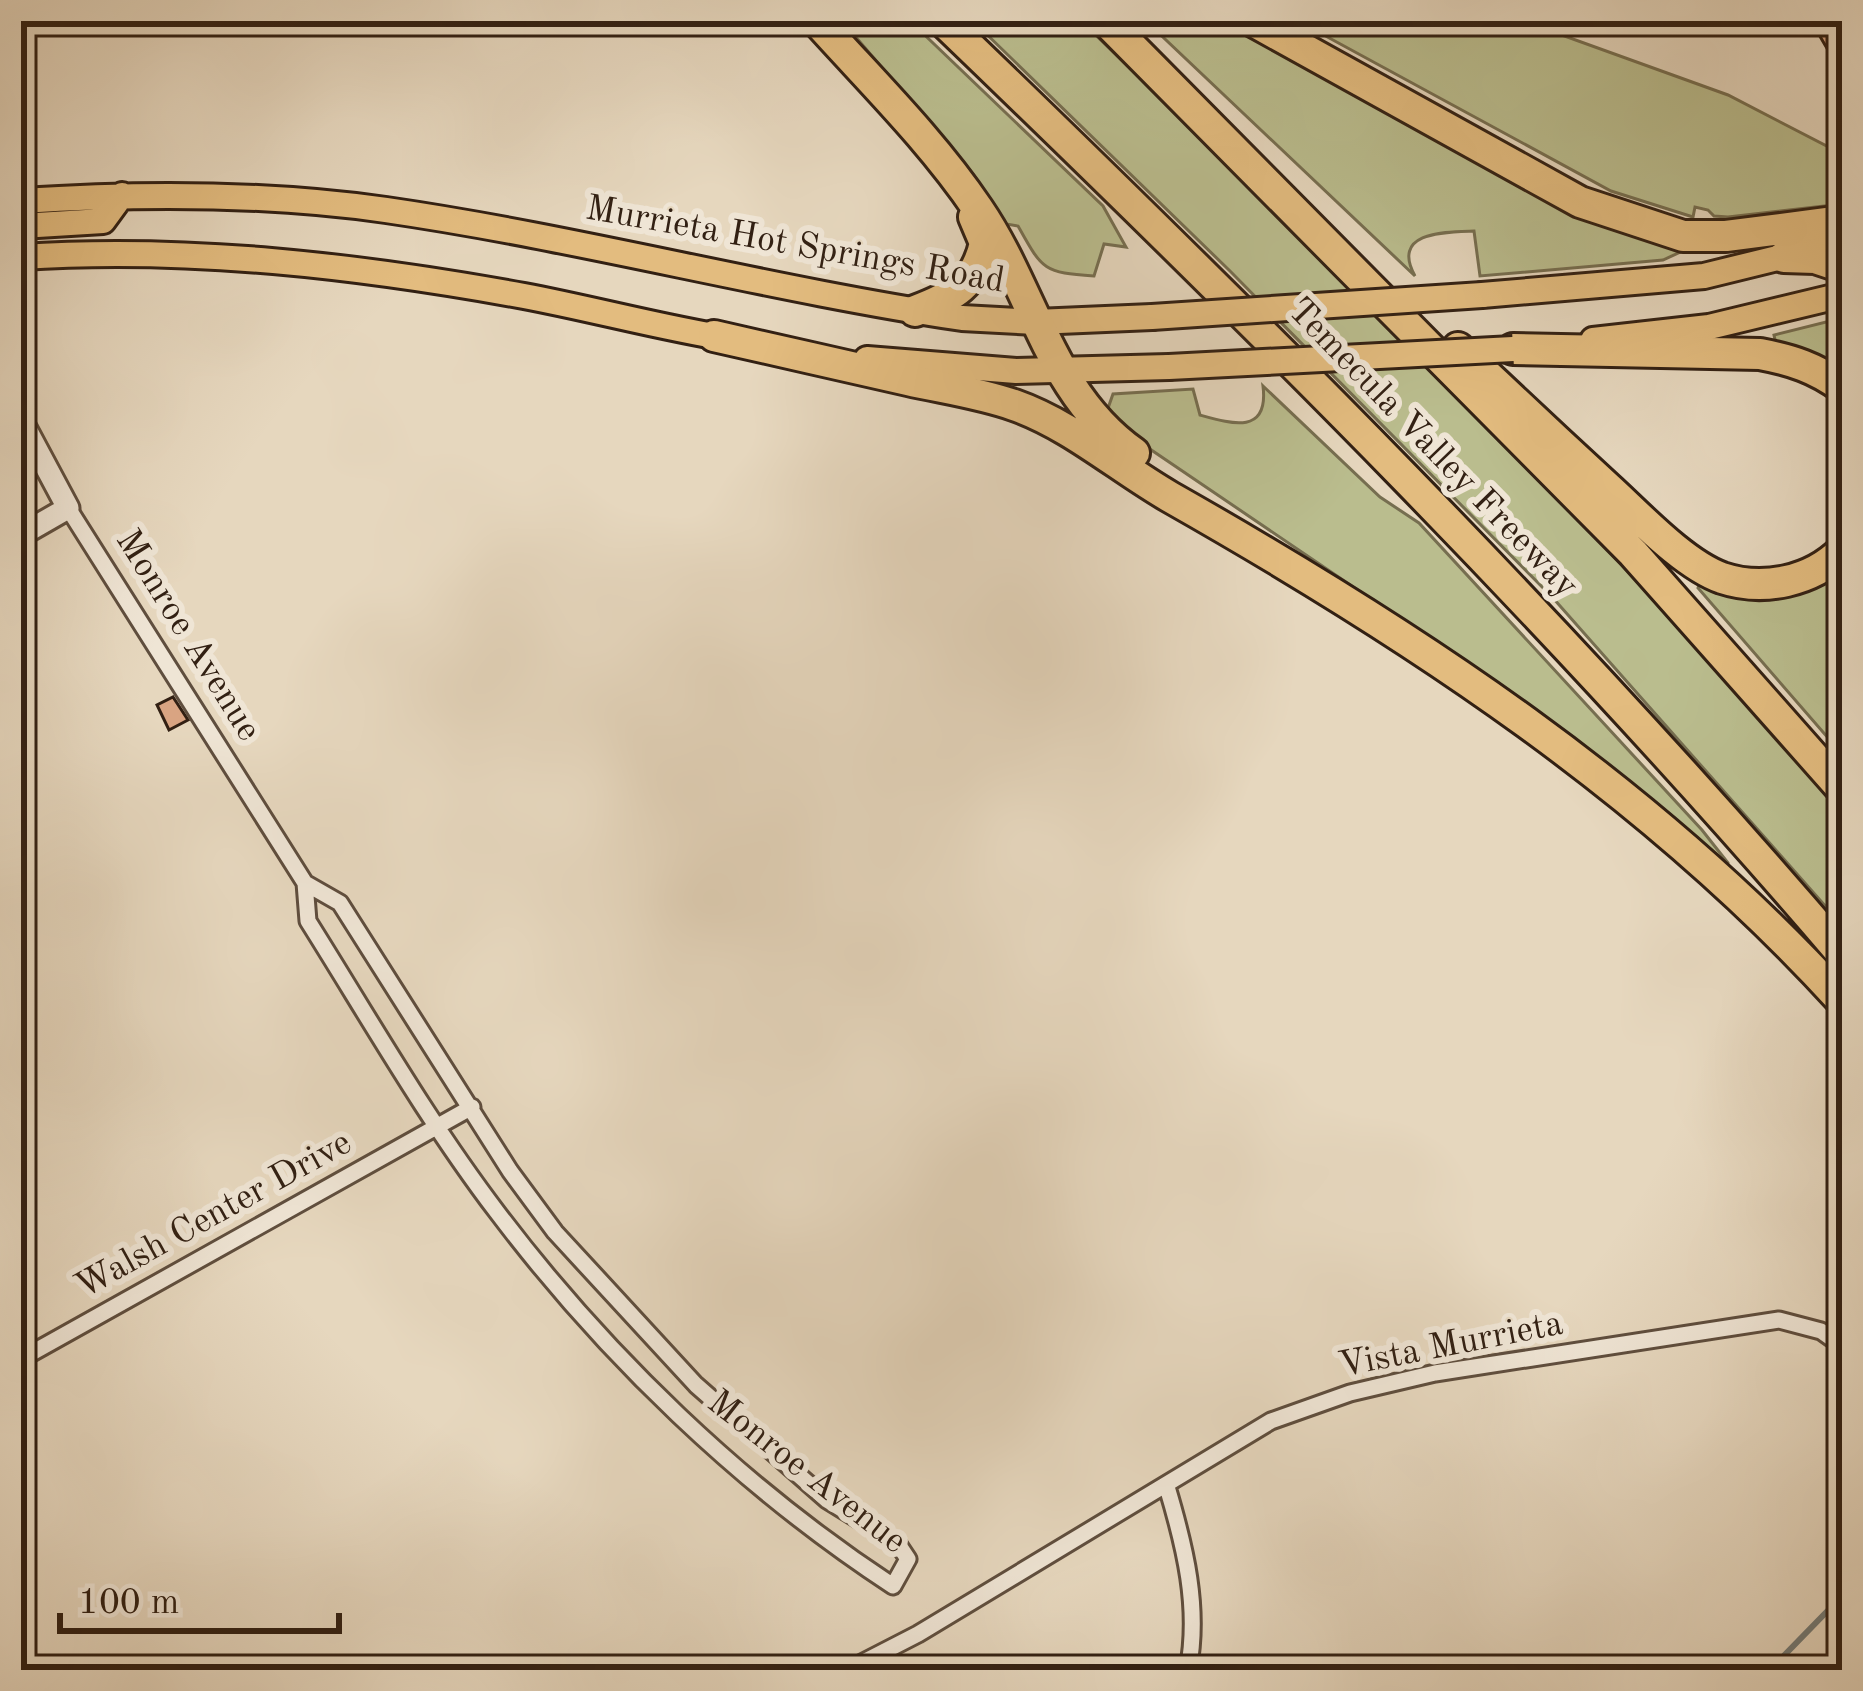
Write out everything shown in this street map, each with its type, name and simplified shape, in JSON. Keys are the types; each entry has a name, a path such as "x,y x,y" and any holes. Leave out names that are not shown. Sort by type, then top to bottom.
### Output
{"highway":[{"path":"818,21 950,169 1007,253 1060,371 1106,433 1290,564 1459,673 1638,807 1842,1001"},
{"name":"Temecula Valley Freeway","path":"943,21 1400,469 1533,608 1842,954"},
{"path":"1253,21 1580,202 1683,236 1726,236 1842,221"},
{"path":"1115,29 1624,502 1695,562 1722,578 1780,583 1828,564 1842,551"},
{"name":"Temecula Valley Freeway","path":"1115,29 1633,553 1842,789"},
{"path":"915,311 960,290 974,277 981,260 985,243 950,169"},
{"path":"1784,256 1815,258 1842,267"},
{"path":"714,336 1016,406 1054,422 1164,494 1290,564"},
{"path":"1513,349 1760,354 1793,360 1842,387"}],"main road":[{"name":"Murrieta Hot Springs Road","path":"21,202 122,195 235,197 383,210 915,311 1036,322 1704,277 1842,242"},
{"path":"21,226 104,221 122,195"},
{"path":"21,257 105,251 386,273 714,336 943,367 1060,371 1513,349 1709,327 1842,295"}],"street":[{"name":"Monroe Avenue","path":"21,420 68,508 305,883 308,921 497,1213 676,1413 772,1497 893,1586 908,1559 898,1544 827,1500 695,1385 555,1232 510,1172 340,903 305,883"},
{"path":"21,535 68,508"},
{"name":"Walsh Center Drive","path":"21,1358 472,1107"},
{"name":"Vista Murrieta","path":"848,1670 918,1634 1271,1421 1350,1394 1435,1372 1779,1320 1821,1331 1842,1346"},
{"path":"1167,1487 1192,1594 1188,1670"}],"green space":[{"path":"842,21 910,21 1103,206 1126,247 1104,244 1094,276 1046,266 1018,226 1006,224 973,174"},
{"path":"973,21 1081,21 1471,407 1660,607 1842,812 1842,925 1553,598 1230,271"},
{"path":"1146,21 1241,21 1687,249 1663,260 1480,276 1474,231 1450,232 1416,242 1409,261 1415,276"},
{"path":"1298,21 1523,21 1728,95 1842,154 1842,204 1728,217 1695,207 1693,217 1611,191"},
{"path":"1842,320 1842,374 1806,350 1776,344 1774,335"},
{"path":"1263,386 1380,497 1419,523 1702,830 1727,868 1486,677 1144,445 1107,411 1113,394 1193,389 1200,415 1246,422 1260,412"},
{"path":"1842,563 1842,754 1698,588 1700,582"}],"building":[{"path":"1811,21 1842,21 1842,74"},
{"path":"173,697 188,720 169,730 157,705"}],"waterway":[{"path":"1770,1670 1842,1596"}]}
